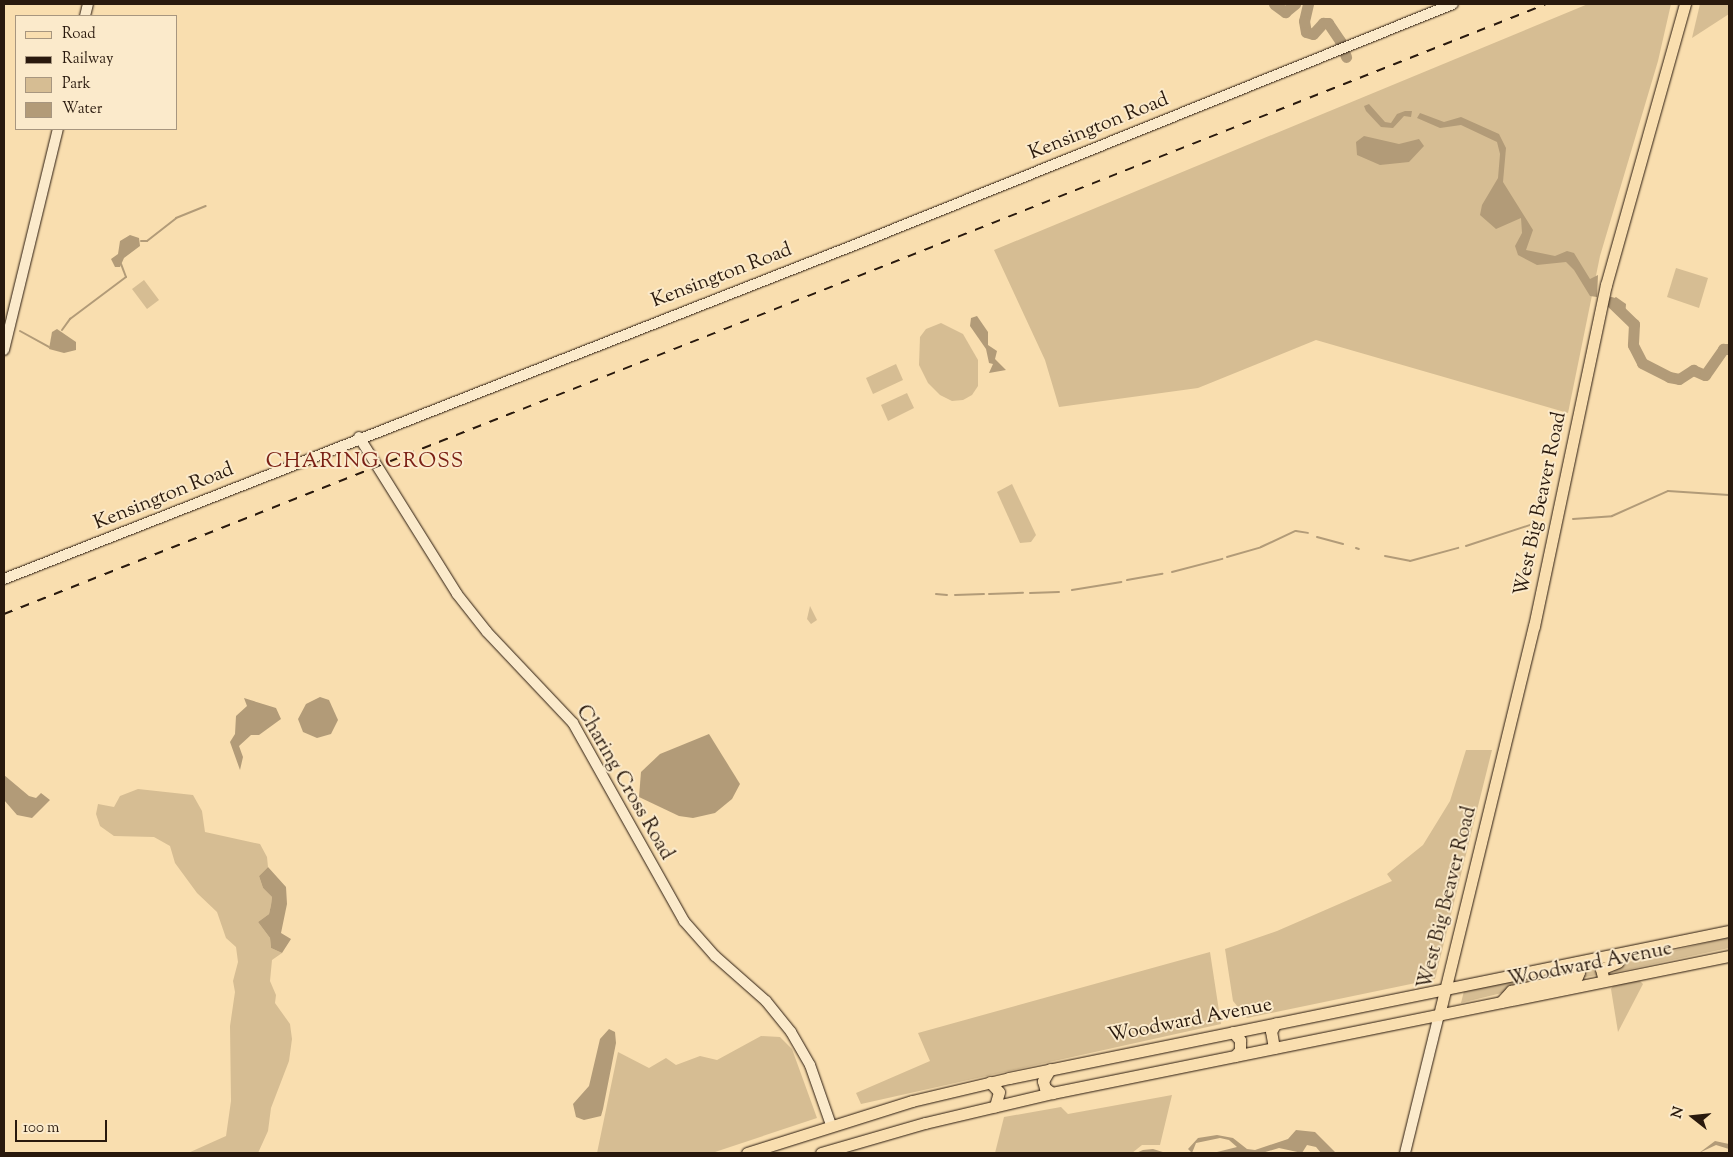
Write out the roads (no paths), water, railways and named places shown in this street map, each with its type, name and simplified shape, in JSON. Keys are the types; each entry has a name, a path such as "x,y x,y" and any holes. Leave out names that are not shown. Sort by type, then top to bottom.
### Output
{"main road":[{"name":"West Big Beaver Road","path":"1439,1015 1538,609 1606,285 1685,4"},
{"name":"Woodward Avenue","path":"747,1153 831,1125 990,1082 1729,930"},
{"path":"1604,981 1601,974 1602,967 1647,948"},
{"name":"Woodward Avenue","path":"1235,1056 1729,956"},
{"path":"1501,1002 1511,991 1577,977 1579,972 1576,963"},
{"path":"1274,1048 1271,1031 1276,1023"},
{"path":"822,1153 995,1106 1235,1056 1240,1050 1240,1040 1233,1032"},
{"path":"1050,1069 1043,1081 1045,1088 1052,1093"},
{"path":"990,1082 999,1092 995,1106"},
{"path":"783,1153 785,1140"}],"street":[{"name":"Kensington Road","path":"4,579 359,437 862,242 1349,44 1453,4"},
{"path":"4,350 58,130"},
{"name":"Charing Cross Road","path":"359,437 457,594 487,632 573,723 684,921 715,956 766,1001 791,1032 810,1065 831,1125"},
{"path":"1405,1153 1439,1015"}],"water":[{"path":"1369,104 1385,122 1391,123 1397,114 1405,111 1412,111 1411,117 1404,116 1393,128 1381,127 1366,111 1364,106"},
{"path":"1420,113 1444,122 1461,117 1499,134 1506,148 1503,182 1533,230 1526,250 1555,256 1567,251 1574,253 1590,279 1598,275 1597,297 1590,296 1574,270 1566,262 1537,265 1518,255 1515,246 1522,233 1521,218 1496,229 1480,215 1482,205 1498,178 1500,154 1497,142 1461,125 1440,128 1417,118"},
{"path":"1364,136 1399,144 1419,139 1424,146 1409,162 1380,165 1357,155 1356,142"},
{"path":"130,235 139,238 140,246 124,258 120,267 115,267 111,259 118,254 120,241"},
{"path":"1616,297 1626,304 1625,317 1611,308 1611,300"},
{"path":"977,316 988,332 988,345 997,351 995,359 1006,370 989,373 993,364 989,363 986,349 970,326 971,318"},
{"path":"57,329 76,342 76,350 64,353 49,349 52,332"},
{"path":"320,697 329,700 338,720 331,734 317,738 303,732 298,719 306,704"},
{"path":"244,698 276,708 281,719 259,735 251,735 239,746 243,757 240,770 230,742 235,734 236,716 247,706"},
{"path":"709,734 740,784 732,799 715,813 693,818 679,816 639,797 641,772 660,754"},
{"path":"4,775 29,796 36,798 41,793 50,800 32,818 17,815 4,800"},
{"path":"268,867 286,887 287,904 281,933 291,939 282,953 271,948 270,938 258,922 269,914 271,905 272,897 263,888 259,876"},
{"path":"609,1029 615,1032 616,1043 603,1109 601,1116 584,1120 576,1117 573,1104 589,1086 600,1039"},
{"path":"1296,1130 1315,1132 1336,1153 1321,1153 1316,1147 1307,1145 1302,1153 1279,1148 1262,1153 1213,1153 1237,1147 1229,1140 1220,1138 1196,1143 1192,1153 1188,1149 1198,1138 1217,1135 1233,1138 1247,1149 1255,1150 1288,1139"},
{"path":"1715,1141 1729,1144 1729,1149 1716,1145 1699,1153"},
{"path":"1153,1149 1166,1153 1136,1153 1143,1150"}],"waterway":[{"path":"1274,4 1285,12 1295,4"},
{"path":"1308,4 1304,21 1306,32 1313,34 1323,23 1328,23 1340,41 1346,57"},
{"path":"141,241 147,241 176,218 206,206"},
{"path":"62,330 70,319 126,277 121,264"},
{"path":"1611,302 1634,324 1633,345 1642,363 1669,377 1679,379 1693,370 1705,375 1723,349 1729,349"},
{"path":"20,331 49,347"},
{"path":"1573,519 1612,516 1668,491 1729,495"},
{"path":"1466,546 1536,523"},
{"path":"1227,557 1261,547 1296,531 1308,533"},
{"path":"1317,537 1343,544"},
{"path":"1385,556 1410,561 1458,548"},
{"path":"1172,572 1222,559"},
{"path":"1127,580 1162,574"},
{"path":"1072,590 1121,582"},
{"path":"1030,593 1059,592"},
{"path":"989,594 1023,593"},
{"path":"936,594 947,595"},
{"path":"955,595 984,594"}],"railway":[{"path":"4,614 1546,4"}],"district":[{"name":"CHARING CROSS","path":"365,462"}]}
